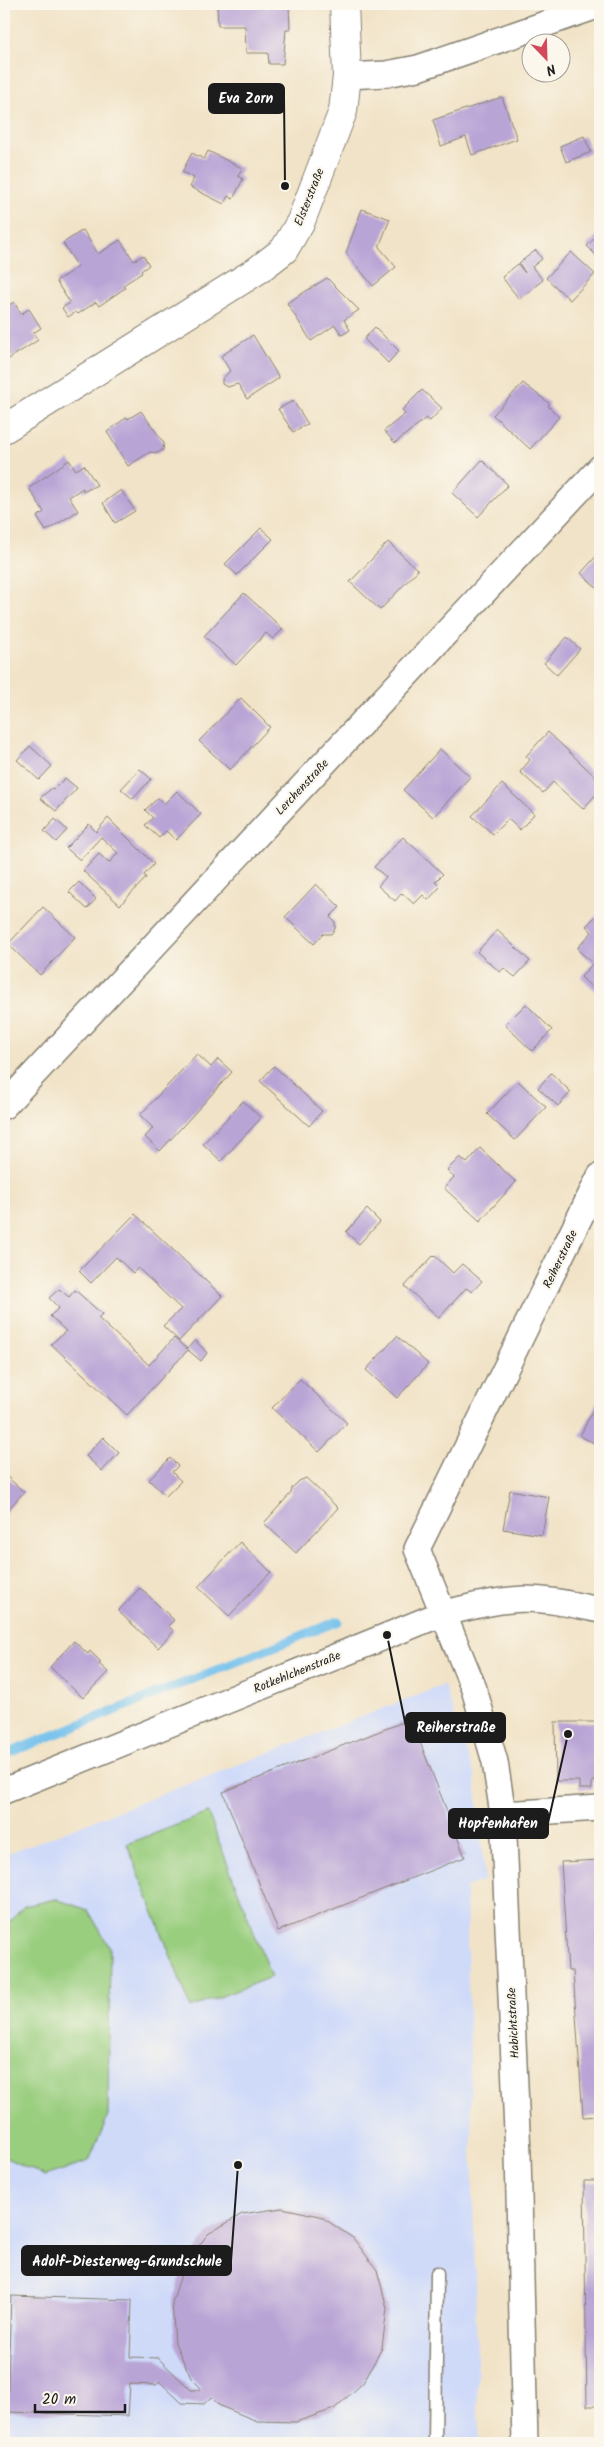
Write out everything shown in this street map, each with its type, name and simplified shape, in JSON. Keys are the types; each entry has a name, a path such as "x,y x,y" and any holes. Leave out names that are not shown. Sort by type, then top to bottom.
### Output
{"street":[{"name":"Elsterstraße","path":"4,429 258,270 284,250 301,222 343,112 347,76 344,4"},
{"path":"347,76 386,74 418,68 600,5"},
{"name":"Lerchenstraße","path":"4,1106 600,468"},
{"name":"Reiherstraße","path":"441,1614 417,1549 600,1176"},
{"name":"Rotkehlchenstraße","path":"4,1792 441,1614 492,1602 526,1599 560,1602 600,1610"},
{"name":"Habichtstraße","path":"441,1614 474,1690 495,1762 503,1814 518,2154 525,2443"},
{"path":"503,1814 600,1808"}],"lane":[{"path":"435,2443 437,2273"}],"shaded area":[{"path":"444,1685 475,1778 485,1880 466,1887 479,2443 4,2443 4,1855"}],"green space":[{"path":"208,1813 271,1977 191,2008 127,1844"},
{"path":"56,1899 88,1910 110,1948 108,2116 89,2161 45,2176 4,2157 4,1928 24,1906"}],"building":[{"path":"217,4 289,4 290,30 286,30 283,64 269,64 268,53 246,53 245,26 218,26"},
{"path":"502,97 517,139 472,155 466,137 441,146 433,120"},
{"path":"584,136 591,152 566,162 560,146"},
{"path":"208,151 242,168 238,176 243,179 233,199 228,196 224,204 190,187 194,178 182,172 192,153 204,159"},
{"path":"362,209 390,219 379,247 396,267 373,286 346,253"},
{"path":"83,230 98,254 120,240 134,261 143,255 149,265 141,271 142,273 123,285 125,288 99,306 96,302 78,314 76,312 68,317 62,308 70,303 56,281 78,267 63,243"},
{"path":"600,232 600,259 587,246"},
{"path":"536,250 542,259 532,267 543,280 519,299 502,277 518,264 525,273 519,263"},
{"path":"571,252 595,274 570,300 546,278"},
{"path":"327,278 359,310 344,320 350,330 342,335 335,325 311,341 287,303"},
{"path":"14,302 21,314 29,309 41,328 33,333 38,340 4,362 4,308"},
{"path":"375,327 399,351 388,363 364,339"},
{"path":"253,335 279,378 247,399 238,384 227,387 222,384 222,379 230,371 221,356"},
{"path":"523,383 550,404 548,406 559,417 530,449 493,415"},
{"path":"422,390 442,408 430,421 426,418 395,443 384,431 405,414 402,410"},
{"path":"293,401 308,424 293,432 278,409"},
{"path":"141,411 164,443 163,450 157,453 150,452 128,466 107,432 127,417 128,419"},
{"path":"69,460 76,470 84,465 97,485 83,492 83,488 69,497 78,511 46,531 37,517 44,512 29,488"},
{"path":"482,460 508,485 478,517 452,493"},
{"path":"121,490 135,511 115,523 103,503"},
{"path":"261,528 273,539 237,575 225,564"},
{"path":"388,542 418,570 380,610 350,582"},
{"path":"600,552 600,591 581,573"},
{"path":"244,593 283,629 273,639 266,633 236,665 204,636"},
{"path":"567,637 580,649 557,675 544,663"},
{"path":"241,698 270,727 230,770 199,741"},
{"path":"548,732 600,781 600,790 583,809 553,782 543,793 520,772 530,760 526,756"},
{"path":"30,746 52,766 39,780 17,760"},
{"path":"440,749 470,777 433,817 403,790"},
{"path":"140,769 151,779 133,799 121,789"},
{"path":"65,778 77,788 56,811 40,798 52,788 53,790"},
{"path":"502,784 534,814 520,830 508,819 493,834 472,816"},
{"path":"177,791 201,814 176,840 166,831 159,838 145,825 153,818 145,810 158,798 164,804"},
{"path":"108,818 154,864 144,875 146,878 120,905 83,871 99,854 109,863 118,853 101,837 80,860 66,848 89,824 96,832"},
{"path":"55,819 67,830 56,842 44,831"},
{"path":"403,837 443,874 435,882 440,887 428,900 423,895 414,904 402,893 395,901 378,886 386,877 374,867"},
{"path":"79,882 96,899 87,909 69,892"},
{"path":"316,884 340,907 330,917 335,922 335,929 331,934 323,934 314,944 285,917"},
{"path":"43,907 75,937 40,975 8,944"},
{"path":"600,912 600,995 581,977 593,963 579,951 578,947 592,932 586,926"},
{"path":"497,930 530,961 515,977 504,968 500,972 477,952"},
{"path":"526,1004 552,1030 532,1051 505,1025"},
{"path":"197,1054 211,1067 218,1059 232,1072 160,1151 145,1137 153,1128 140,1115"},
{"path":"274,1066 322,1111 309,1126 260,1081"},
{"path":"551,1073 571,1092 558,1106 538,1088"},
{"path":"518,1081 546,1107 515,1140 487,1114"},
{"path":"243,1101 261,1118 221,1161 203,1144"},
{"path":"480,1148 516,1182 480,1221 444,1188 454,1177 447,1170 460,1157 467,1163"},
{"path":"367,1209 380,1222 359,1244 346,1232"},
{"path":"135,1214 222,1296 179,1341 163,1326 181,1309 138,1268 133,1273 116,1257 91,1283 79,1271"},
{"path":"434,1255 453,1273 462,1264 482,1281 472,1292 466,1288 439,1318 405,1286"},
{"path":"59,1289 69,1297 75,1290 102,1314 98,1318 149,1365 174,1338 187,1349 195,1340 207,1353 201,1361 188,1350 127,1415 51,1344 66,1331 50,1316 59,1308 49,1298"},
{"path":"397,1336 428,1364 397,1398 366,1370"},
{"path":"300,1379 347,1423 319,1452 272,1408"},
{"path":"600,1396 600,1446 580,1436"},
{"path":"103,1437 119,1453 102,1471 86,1456"},
{"path":"170,1458 178,1466 172,1472 181,1481 166,1496 149,1480"},
{"path":"4,1474 24,1492 4,1514"},
{"path":"306,1478 338,1508 296,1553 264,1523 291,1493 292,1488 299,1481"},
{"path":"510,1490 549,1497 542,1535 503,1529"},
{"path":"240,1542 271,1572 229,1616 198,1587"},
{"path":"140,1588 174,1620 168,1626 174,1631 158,1648 118,1611"},
{"path":"74,1641 88,1654 90,1651 101,1662 99,1664 108,1672 83,1698 50,1667"},
{"path":"411,1719 465,1857 278,1931 223,1792"},
{"path":"555,1722 600,1722 600,1781 592,1781 592,1789 579,1789 579,1781 556,1781"},
{"path":"600,1860 600,2116 583,2117 573,1971 568,1971 561,1862"},
{"path":"584,2181 600,2181 600,2406 587,2406"},
{"path":"282,2208 320,2216 353,2238 377,2270 387,2308 382,2348 363,2383 334,2409 296,2422 257,2421 220,2406 211,2397 204,2404 182,2403 160,2382 156,2385 130,2384 128,2416 7,2412 11,2296 132,2300 130,2357 158,2358 191,2390 201,2388 191,2378 175,2343 172,2303 184,2265 208,2234 242,2214"}],"waterway":[{"path":"4,1755 338,1621"}],"place":[{"name":"Eva Zorn","path":"285,186"},
{"name":"Reiherstraße","path":"387,1635"},
{"name":"Hopfenhafen","path":"568,1734"},
{"name":"Adolf-Diesterweg-Grundschule","path":"238,2165"}]}
